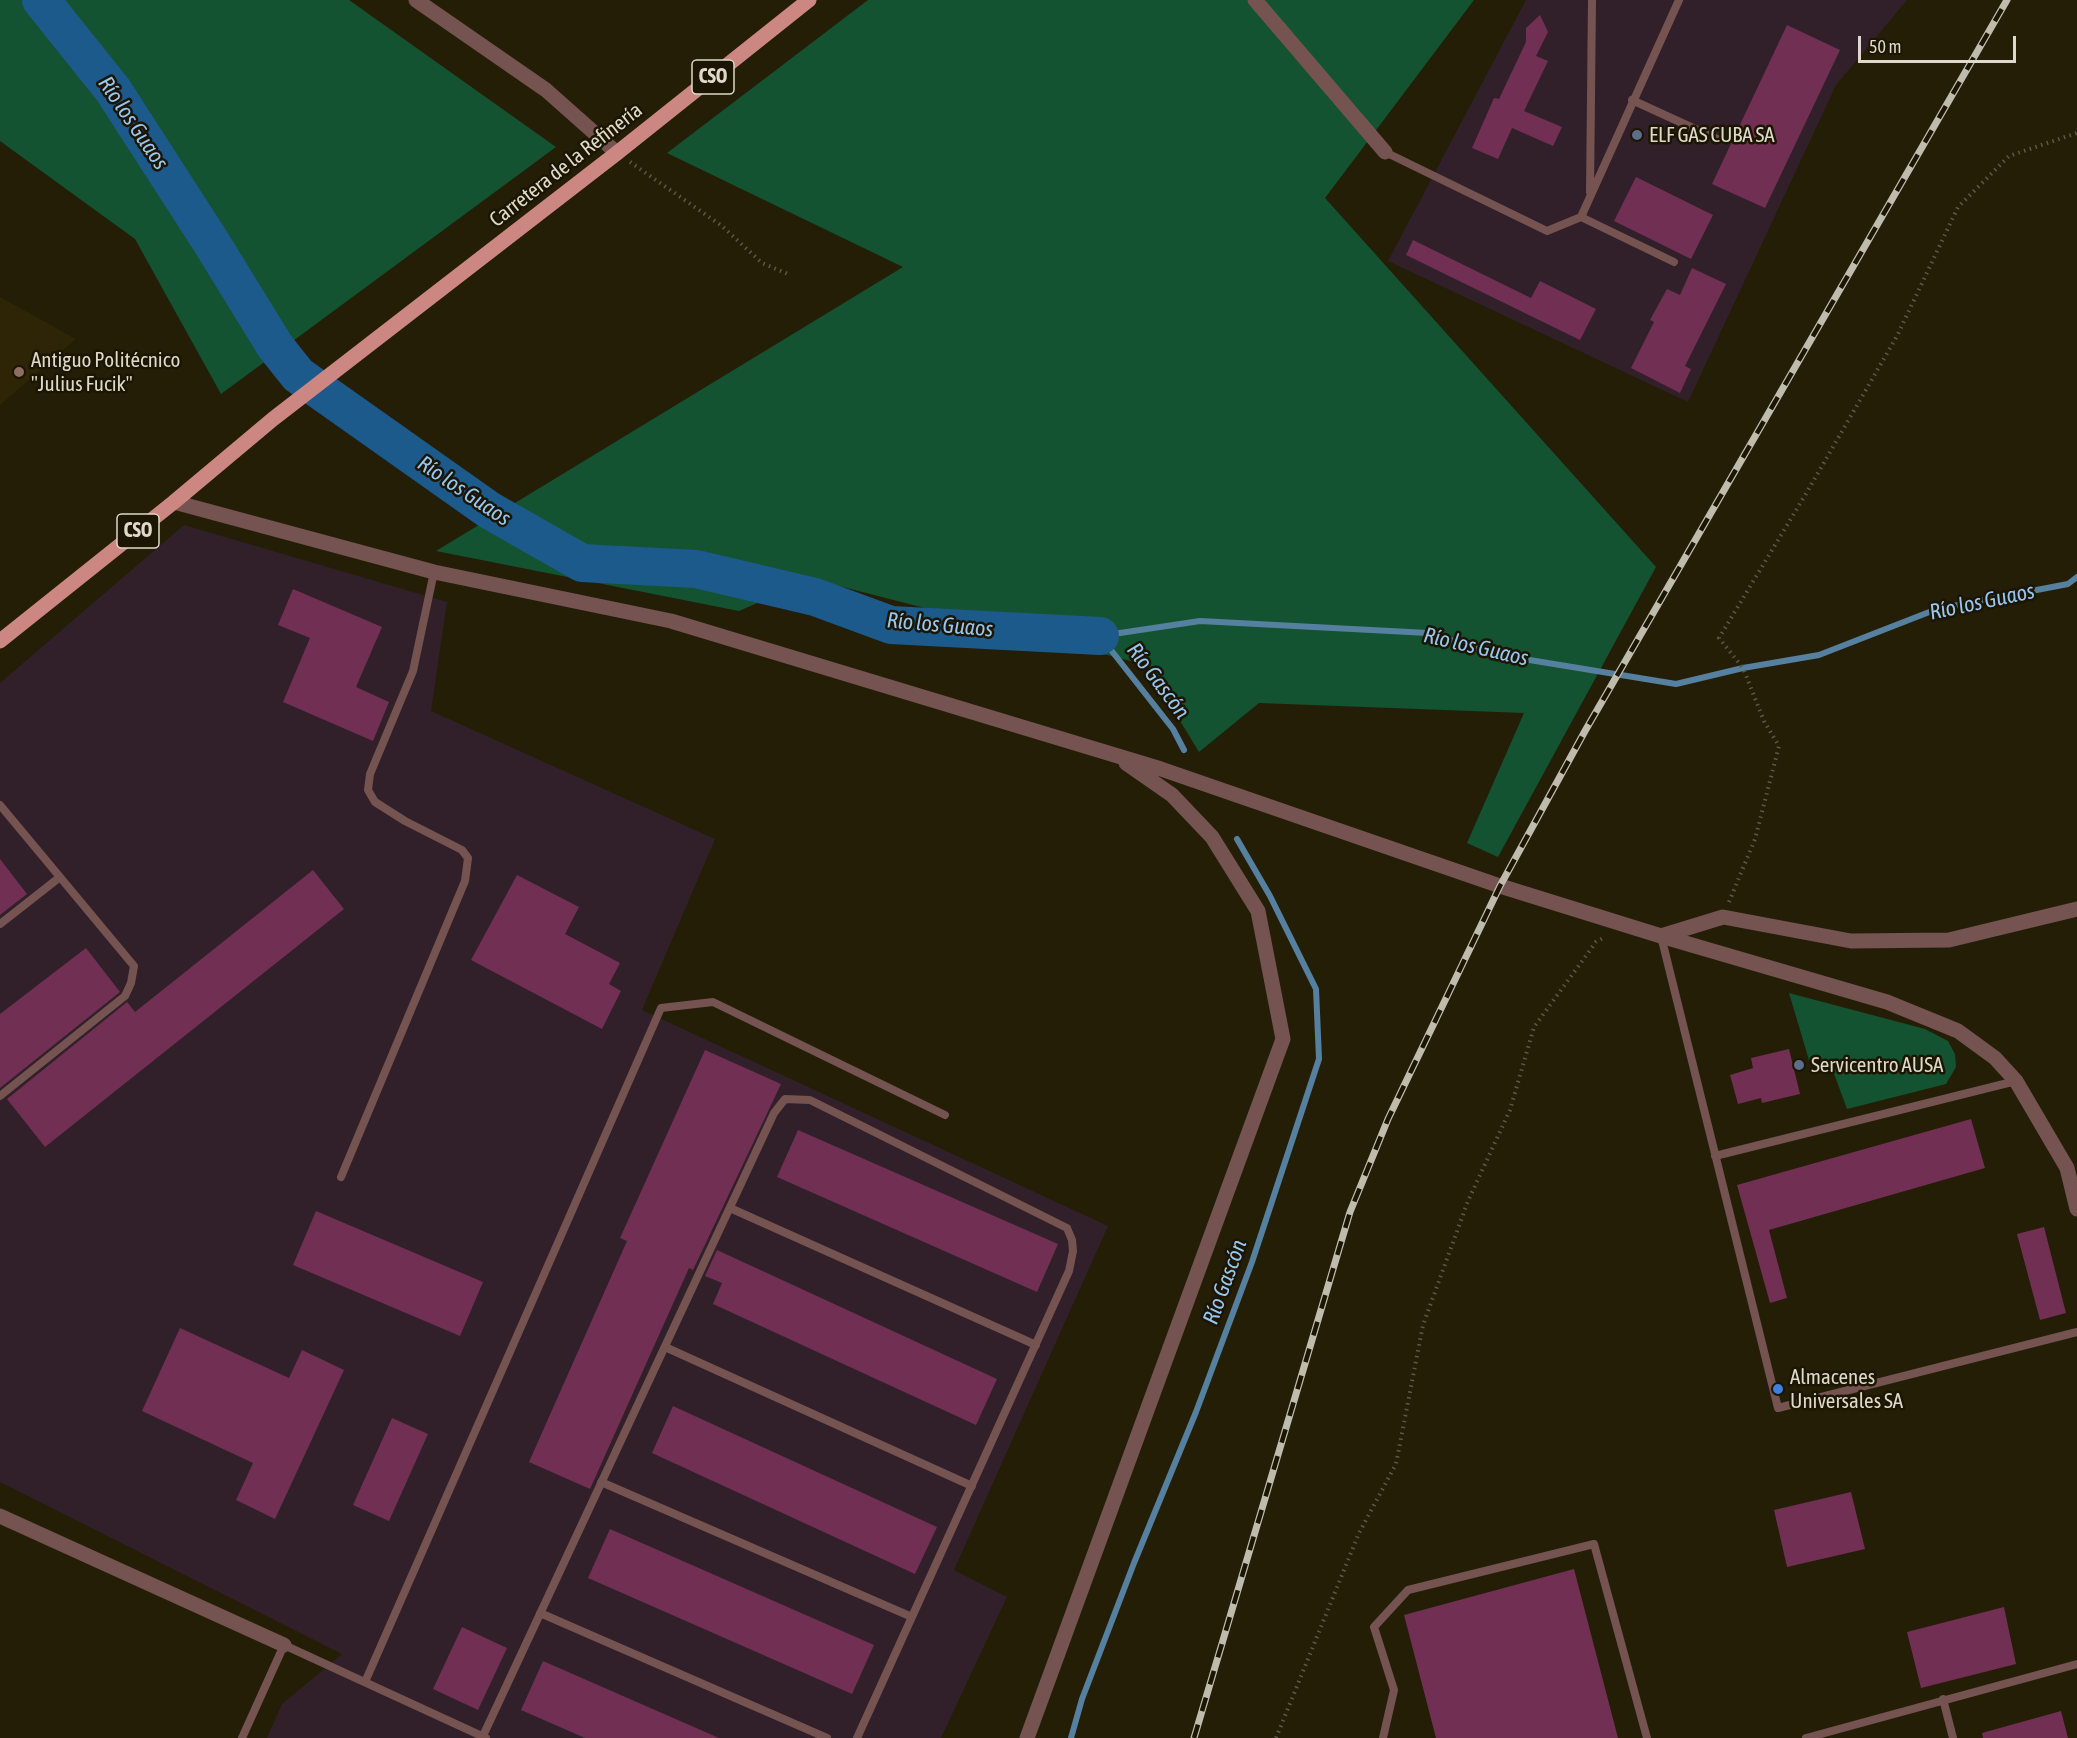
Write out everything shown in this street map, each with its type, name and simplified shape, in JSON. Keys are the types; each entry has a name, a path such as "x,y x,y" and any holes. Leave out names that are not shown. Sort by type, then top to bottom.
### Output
{"main road":[{"name":"Carretera de la Refinería","path":"174,502 273,419 617,153 809,0"},
{"name":"CSO","path":"0,641 174,502"}],"street":[{"path":"416,0 546,90 617,153"},
{"path":"1255,0 1385,152"},
{"path":"174,502 434,572 671,621 1161,769 1500,886 1887,1002 1958,1031 1995,1058 2016,1082 2067,1168 2077,1209"},
{"path":"1027,1738 1283,1039 1258,911 1212,837 1172,795 1113,755"},
{"path":"1661,936 1723,917 1851,941 1949,940 2077,909"},
{"path":"0,1516 284,1645"}],"lane":[{"path":"1590,196 1592,0"},
{"path":"1385,152 1547,231 1581,217 1679,0"},
{"path":"1632,100 1717,140"},
{"path":"1581,217 1674,262"},
{"path":"341,1177 465,881 468,858 462,850 405,821 375,802 368,790 370,774 413,671 434,572"},
{"path":"0,805 134,966 125,996 0,1096"},
{"path":"0,924 60,877"},
{"path":"1661,936 1778,1408 2077,1332"},
{"path":"365,1682 662,1008 713,1002 945,1114"},
{"path":"1715,1155 2016,1082"},
{"path":"242,1738 284,1645 484,1737 729,1208 774,1113 785,1099 810,1100 1067,1228 1072,1240 1073,1251 1069,1271 857,1738"},
{"path":"729,1208 1036,1345"},
{"path":"665,1347 972,1486"},
{"path":"601,1482 912,1617"},
{"path":"1383,1738 1394,1690 1374,1627 1408,1590 1594,1544 1647,1738"},
{"path":"540,1613 827,1738"},
{"path":"1806,1738 2077,1664"},
{"path":"1943,1700 1953,1738"}],"path":[{"path":"1723,917 1755,839 1779,746 1764,722 1743,668 1719,638 1897,336 1958,207 2009,156 2077,133"},
{"path":"617,153 722,226 762,263 788,274"},
{"path":"1276,1738 1359,1533 1396,1464 1423,1325 1468,1201 1510,1110 1534,1027 1596,942 1628,926"}],"shaded area":[{"path":"1526,0 1907,0 1836,85 1688,402 1388,261"},
{"name":"Antiguo Politécnico \"Julius Fucik\"","path":"0,297 76,339 0,405"},
{"path":"184,525 447,602 431,711 715,839 642,1010 1108,1226 954,1570 1007,1597 941,1738 267,1738 282,1704 342,1654 0,1482 0,683"}],"green space":[{"path":"0,0 349,0 556,147 221,394 135,239 0,141"},
{"path":"868,0 1474,0 1325,198 1656,567 1498,857 1467,843 1524,713 1259,703 1199,752 1146,665 812,579 739,611 436,551 903,267 667,153"},
{"path":"1789,993 1925,1029 1948,1041 1955,1054 1956,1067 1946,1084 1847,1109 1829,1060 1809,1060"}],"building":[{"path":"1540,15 1548,32 1536,56 1548,61 1524,111 1562,127 1553,146 1512,128 1498,159 1472,148 1494,98 1499,99 1526,42 1526,28"},
{"path":"1787,25 1840,50 1765,208 1712,184"},
{"path":"1636,177 1713,215 1691,259 1614,221"},
{"path":"1413,240 1531,298 1540,281 1596,309 1580,340 1406,255"},
{"path":"1692,268 1726,284 1685,366 1691,369 1680,393 1631,368 1654,322 1650,320 1667,289 1680,295"},
{"path":"293,589 382,627 356,687 389,702 373,741 283,702 310,638 278,625"},
{"path":"0,859 27,894 0,915"},
{"path":"313,870 344,909 45,1147 7,1099 127,1002 135,1012"},
{"path":"517,875 579,907 565,934 620,963 609,984 621,991 602,1029 471,960"},
{"path":"86,948 120,992 0,1088 0,1014"},
{"path":"1789,1049 1800,1094 1762,1103 1761,1098 1738,1104 1730,1075 1753,1068 1751,1058"},
{"path":"705,1050 781,1084 693,1270 689,1268 590,1489 529,1462 627,1241 620,1238"},
{"path":"1971,1119 1985,1168 1769,1230 1787,1298 1770,1303 1737,1185"},
{"path":"798,1130 1058,1244 1037,1292 777,1177"},
{"path":"316,1211 483,1282 460,1336 293,1265"},
{"path":"2044,1227 2066,1313 2040,1320 2017,1234"},
{"path":"717,1250 997,1379 976,1425 713,1304 722,1283 705,1276"},
{"path":"180,1328 289,1378 302,1350 344,1370 275,1519 236,1500 253,1463 142,1411"},
{"path":"673,1406 937,1527 915,1574 652,1453"},
{"path":"392,1418 428,1434 389,1521 353,1505"},
{"path":"1851,1492 1865,1549 1787,1567 1774,1510"},
{"path":"610,1529 874,1645 852,1694 588,1578"},
{"path":"1574,1569 1618,1738 1436,1738 1404,1615"},
{"path":"2004,1607 2016,1664 1921,1688 1907,1632"},
{"path":"462,1627 507,1648 478,1710 433,1689"},
{"path":"543,1661 719,1738 585,1738 521,1710"},
{"path":"2061,1711 2068,1738 1983,1738 1982,1733"}],"waterway":[{"name":"Río los Guaos","path":"41,0 113,90 275,346 298,375 489,510 582,563 696,569 815,597 891,625 1100,636"},
{"name":"Río los Guaos","path":"1184,750 1173,729 1100,636 1200,621 1428,633 1499,655 1676,684 1743,668 1819,655 1937,609 2068,584 2077,577"},
{"name":"Río Gascón","path":"1071,1738 1082,1699 1134,1563 1196,1412 1252,1262 1319,1059 1316,989 1270,896 1237,839"}],"railway":[{"path":"1194,1738 1350,1212 1388,1119 1500,886 1585,731 2007,0"}],"place":[{"name":"ELF GAS CUBA SA","path":"1637,135"},
{"name":"Antiguo Politécnico \"Julius Fucik\"","path":"19,372"},
{"name":"Servicentro AUSA","path":"1799,1065"},
{"name":"Almacenes Universales SA","path":"1778,1389"}]}
